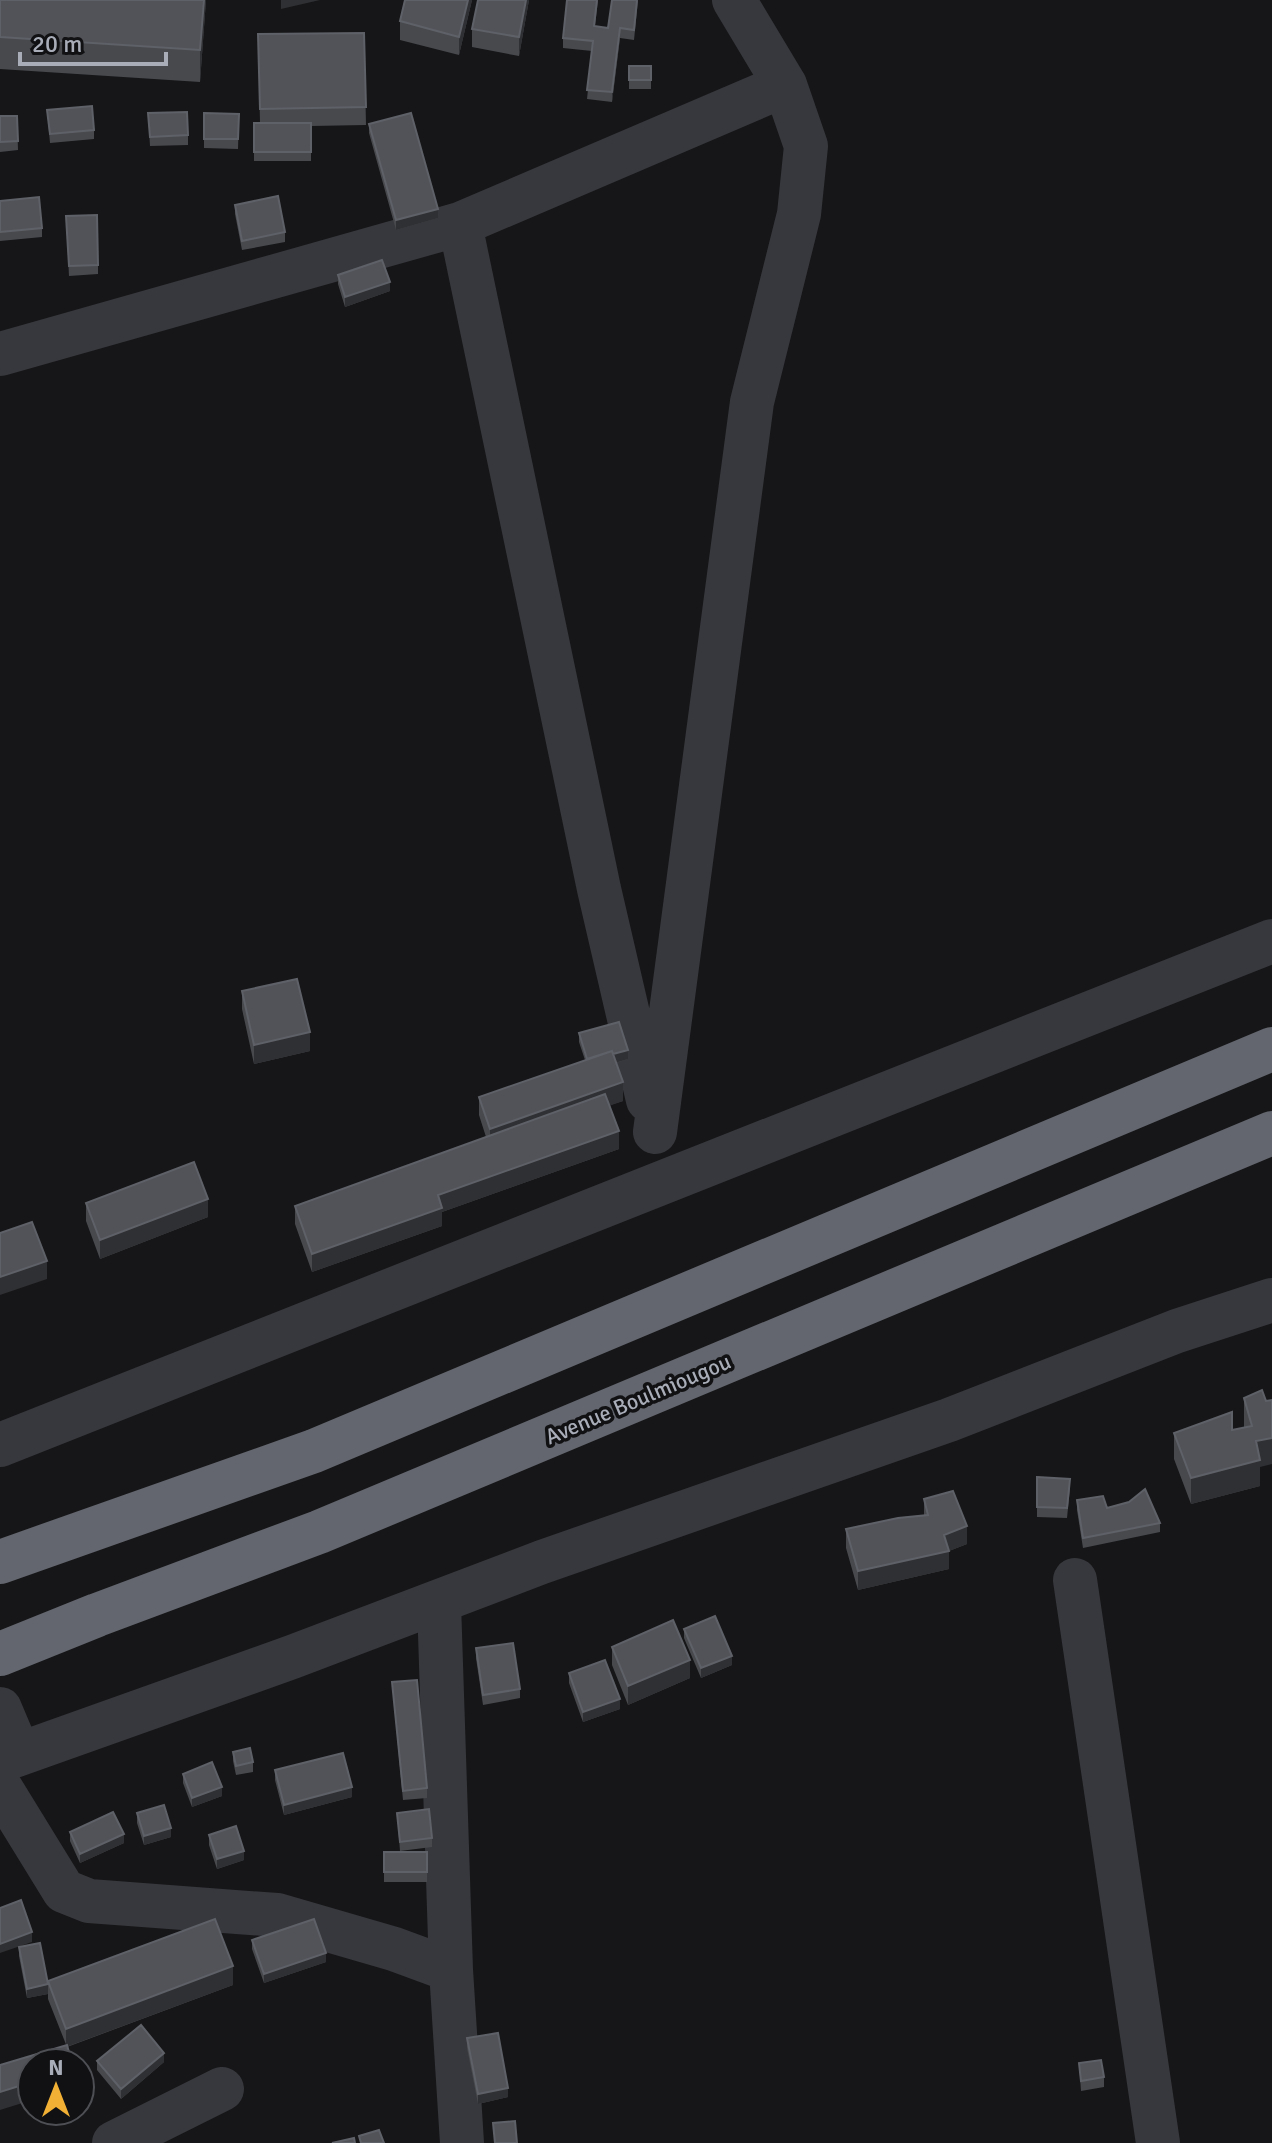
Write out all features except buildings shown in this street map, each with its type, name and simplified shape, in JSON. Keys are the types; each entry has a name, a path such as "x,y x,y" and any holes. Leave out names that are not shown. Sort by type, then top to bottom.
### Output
{"highway":[{"path":"0,1562 314,1451 1272,1049"},
{"name":"Avenue Boulmiougou","path":"0,1654 319,1532 1272,1133"}],"street":[{"path":"655,1132 752,402 799,214 806,146 785,85 734,0"},
{"path":"0,354 460,224 785,85"},
{"path":"460,224 596,874 666,1181"},
{"path":"0,1445 1272,941"},
{"path":"6,1767 572,1551 949,1420 1177,1331 1272,1300"},
{"path":"1075,1580 1158,2143"},
{"path":"439,1603 451,1970 462,2143"},
{"path":"0,1709 6,1767 64,1891 89,1901 277,1915 394,1949 451,1970"},
{"path":"114,2143 222,2089"}]}
